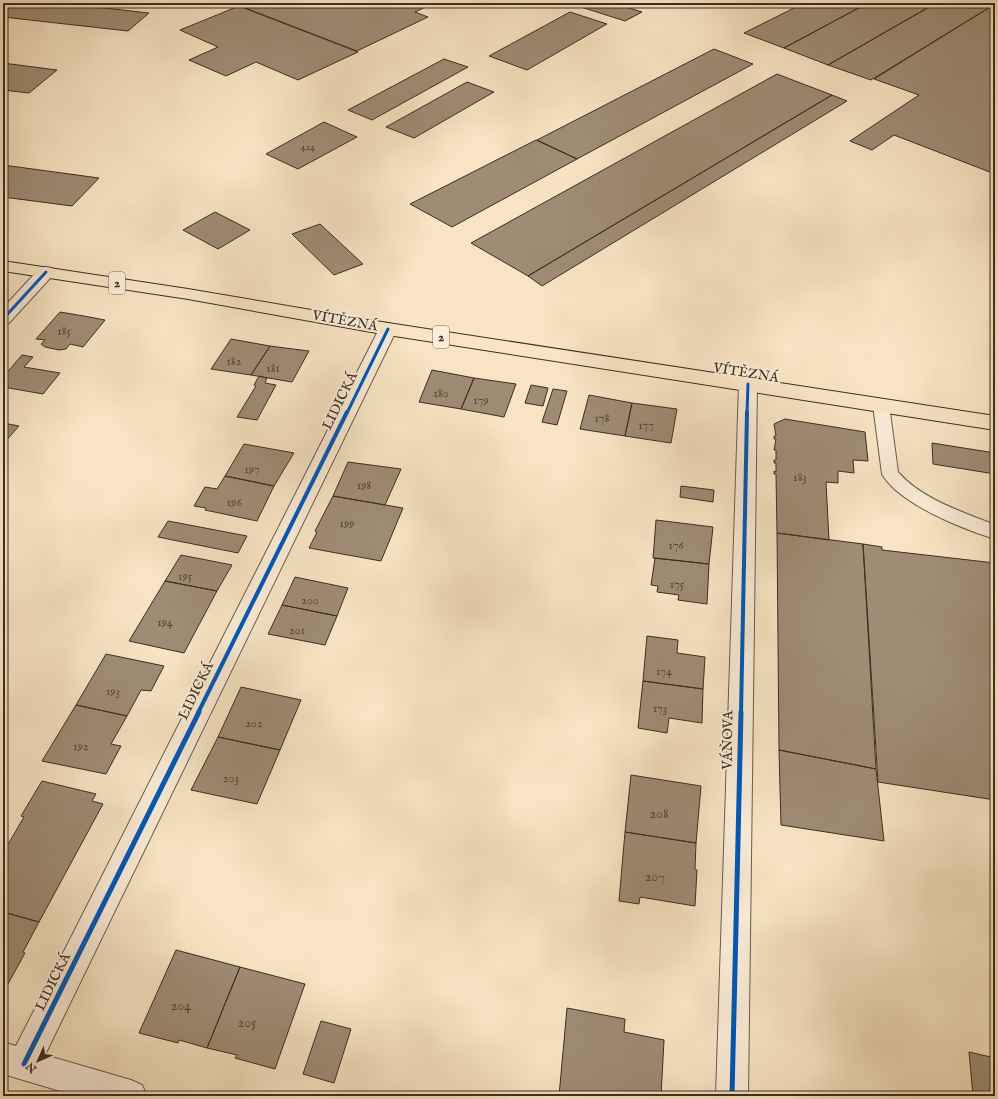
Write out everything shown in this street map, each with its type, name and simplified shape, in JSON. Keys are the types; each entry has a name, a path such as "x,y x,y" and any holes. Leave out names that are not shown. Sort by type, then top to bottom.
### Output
{"main road":[{"name":"VÍTĚZNÁ","path":"3,266 211,298 388,329 995,423"}],"street":[{"path":"3,319 46,272"},
{"name":"LIDICKÁ","path":"14,1061 388,329"},
{"name":"VÁŇOVA","path":"732,1096 748,384"},
{"path":"14,1061 131,1096"}],"lane":[{"path":"881,405 890,474 896,483 921,499 995,532"}],"building":[{"path":"3,3 60,3 149,13 128,31 3,17"},
{"path":"232,3 434,3 415,12 428,17 357,51"},
{"path":"589,3 613,3 642,12 625,21 581,7"},
{"path":"804,3 868,3 784,48 744,33"},
{"path":"868,3 936,3 828,65 784,48"},
{"path":"936,3 995,4 871,80 828,65"},
{"path":"995,4 995,174 894,135 872,150 850,141 919,95 874,79"},
{"path":"239,6 358,52 298,80 256,62 226,76 189,60 218,47 180,30"},
{"path":"570,12 607,24 527,70 489,56"},
{"path":"714,49 753,64 577,159 537,140"},
{"path":"444,59 468,67 372,120 348,110"},
{"path":"3,63 57,70 29,93 3,90"},
{"path":"777,74 832,95 528,276 471,243"},
{"path":"467,82 494,92 414,138 386,127"},
{"path":"832,95 847,101 542,286 528,276"},
{"path":"324,122 357,137 298,169 266,154"},
{"path":"536,140 577,159 452,227 410,204"},
{"path":"3,165 99,178 72,206 3,197"},
{"path":"215,212 250,230 218,249 183,230"},
{"path":"320,224 363,264 334,275 292,234"},
{"path":"60,312 105,320 83,347 70,344 66,349 59,350 45,347 41,344 45,340 36,339"},
{"path":"231,339 270,346 251,375 211,369"},
{"path":"270,346 309,351 292,382 251,375"},
{"path":"22,355 33,357 24,367 60,373 43,394 3,387 3,377"},
{"path":"432,370 474,378 461,409 419,402"},
{"path":"259,376 267,378 265,383 276,385 257,420 237,417 256,386 254,385"},
{"path":"474,378 516,384 504,417 461,409"},
{"path":"531,385 548,388 543,406 525,403"},
{"path":"553,389 567,391 557,425 542,422"},
{"path":"589,395 632,403 625,436 580,429"},
{"path":"632,403 677,409 671,443 625,436"},
{"path":"785,419 865,432 868,461 853,460 854,473 838,471 838,483 826,482 829,540 777,533 776,474 774,474 774,471 776,472 776,463 774,463 774,460 776,460 776,450 774,450 776,439 774,439 774,436 776,436 774,424"},
{"path":"3,423 19,426 3,444"},
{"path":"932,443 995,453 995,474 933,464"},
{"path":"244,444 294,453 274,486 225,476"},
{"path":"348,462 401,469 385,505 333,496"},
{"path":"225,476 274,486 257,521 205,510 206,508 194,506 205,487 217,489"},
{"path":"681,486 714,490 713,502 680,497"},
{"path":"333,496 403,508 381,561 309,548 317,532 315,531"},
{"path":"656,520 713,527 709,564 653,558"},
{"path":"168,521 247,536 238,553 158,537"},
{"path":"777,533 863,544 876,769 779,750"},
{"path":"863,544 882,547 882,550 995,563 995,800 878,782"},
{"path":"181,555 232,565 217,591 165,581"},
{"path":"655,558 709,564 707,604 678,600 679,595 657,592 658,586 651,585"},
{"path":"295,577 348,588 337,616 282,605"},
{"path":"165,581 217,591 184,653 129,641"},
{"path":"282,605 337,616 325,645 268,634"},
{"path":"647,636 678,640 677,653 705,657 703,689 643,681"},
{"path":"106,654 164,666 151,691 141,690 127,716 76,705"},
{"path":"643,681 703,689 702,723 669,718 667,733 638,728"},
{"path":"241,687 301,700 280,750 218,737"},
{"path":"76,705 127,716 111,744 121,746 106,774 42,761"},
{"path":"218,737 280,750 257,804 191,790"},
{"path":"779,750 876,769 884,841 781,825"},
{"path":"631,775 701,786 696,843 625,832"},
{"path":"42,781 96,794 92,801 103,804 39,922 3,912 3,853 24,817 21,816"},
{"path":"625,832 696,843 695,869 697,870 695,906 640,897 639,904 619,901"},
{"path":"3,912 39,922 23,952 25,953 3,993"},
{"path":"176,950 240,967 207,1048 179,1040 178,1043 139,1033"},
{"path":"240,967 305,984 275,1069 235,1058 237,1055 207,1048"},
{"path":"567,1008 625,1019 624,1032 664,1040 661,1096 559,1096"},
{"path":"321,1021 351,1029 334,1083 303,1074"},
{"path":"969,1052 995,1058 995,1096 973,1096"}],"cycle path":[{"path":"3,319 46,272"},
{"path":"24,1064 388,329"},
{"path":"732,1096 748,384"}]}
